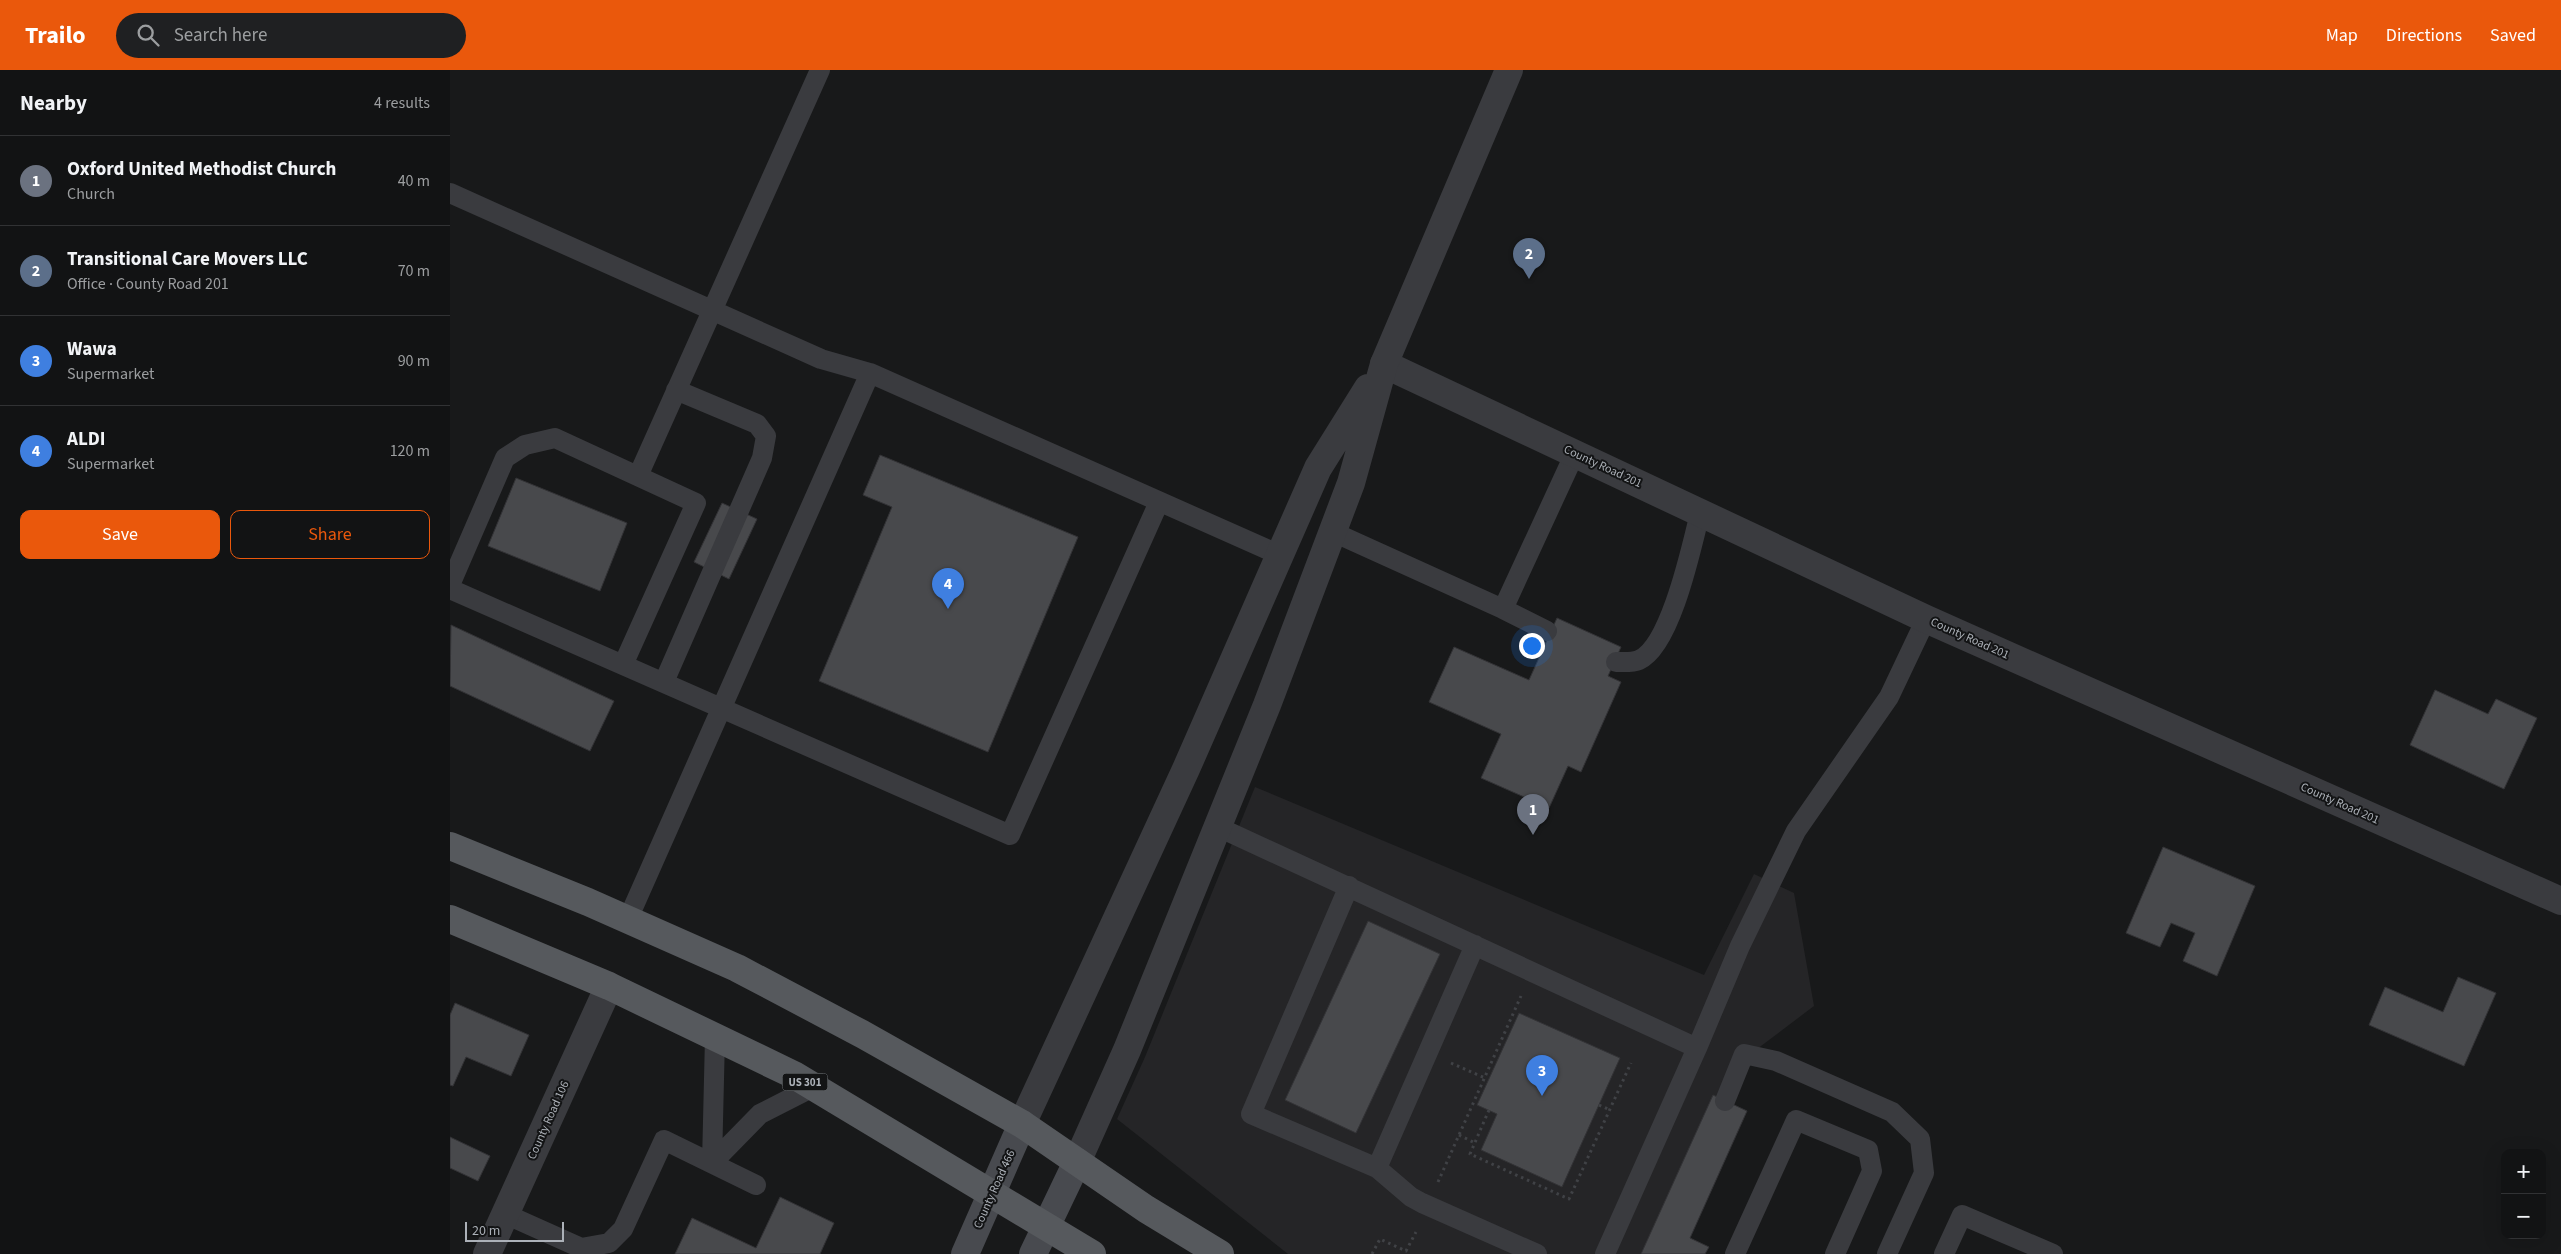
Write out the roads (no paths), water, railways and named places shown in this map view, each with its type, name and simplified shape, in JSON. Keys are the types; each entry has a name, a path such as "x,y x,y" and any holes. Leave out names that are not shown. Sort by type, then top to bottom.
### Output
{"main road":[{"path":"450,846 628,919 736,968 862,1034 1022,1124 1146,1209 1220,1254"},
{"name":"US 301","path":"450,919 609,986 715,1037 812,1087 1092,1254"},
{"name":"County Road 466","path":"965,1254 993,1194 1022,1124"},
{"path":"1033,1254 1077,1162"}],"street":[{"path":"1077,1162 1127,1050 1218,827 1333,532 1351,483 1384,364 1510,70"},
{"path":"1022,1124 1063,1039 1318,468 1384,364"},
{"name":"County Road 201","path":"1384,364 1926,619 2561,901"},
{"name":"County Road 106","path":"487,1254 609,986"}],"lane":[{"path":"638,476 820,70"},
{"path":"450,193 821,359 870,373 1280,555"},
{"path":"628,919 870,373"},
{"path":"664,682 762,458 766,436 756,424 676,390"},
{"path":"450,585 505,458 525,445 555,438 638,476 696,503 623,665"},
{"path":"1503,609 1575,453"},
{"path":"450,589 1010,835 1159,502"},
{"path":"1616,662 1638,661 1647,655 1658,637 1677,601 1700,513"},
{"path":"1333,532 1547,631"},
{"path":"1605,1254 1697,1048 1740,946 1796,832 1889,697 1926,619"},
{"path":"1218,827 1697,1048"},
{"path":"1348,886 1251,1114 1377,1168 1411,1197 1538,1254"},
{"path":"1377,1168 1475,945"},
{"path":"712,1162 715,1037"},
{"path":"1725,1101 1744,1054 1776,1062 1892,1112 1899,1118 1920,1139 1924,1173 1887,1254"},
{"path":"712,1162 760,1114 812,1087"},
{"path":"1735,1254 1796,1120 1868,1150 1872,1171 1835,1254"},
{"path":"505,1214 581,1248 609,1243 623,1229 664,1140 756,1185"},
{"path":"1944,1254 1962,1215 2014,1246 2053,1254"}],"place":[{"name":"Transitional Care Movers LLC","path":"1529,279"},
{"name":"ALDI","path":"948,609"},
{"name":"Oxford United Methodist Church","path":"1533,835"},
{"name":"Wawa","path":"1542,1096"}]}
